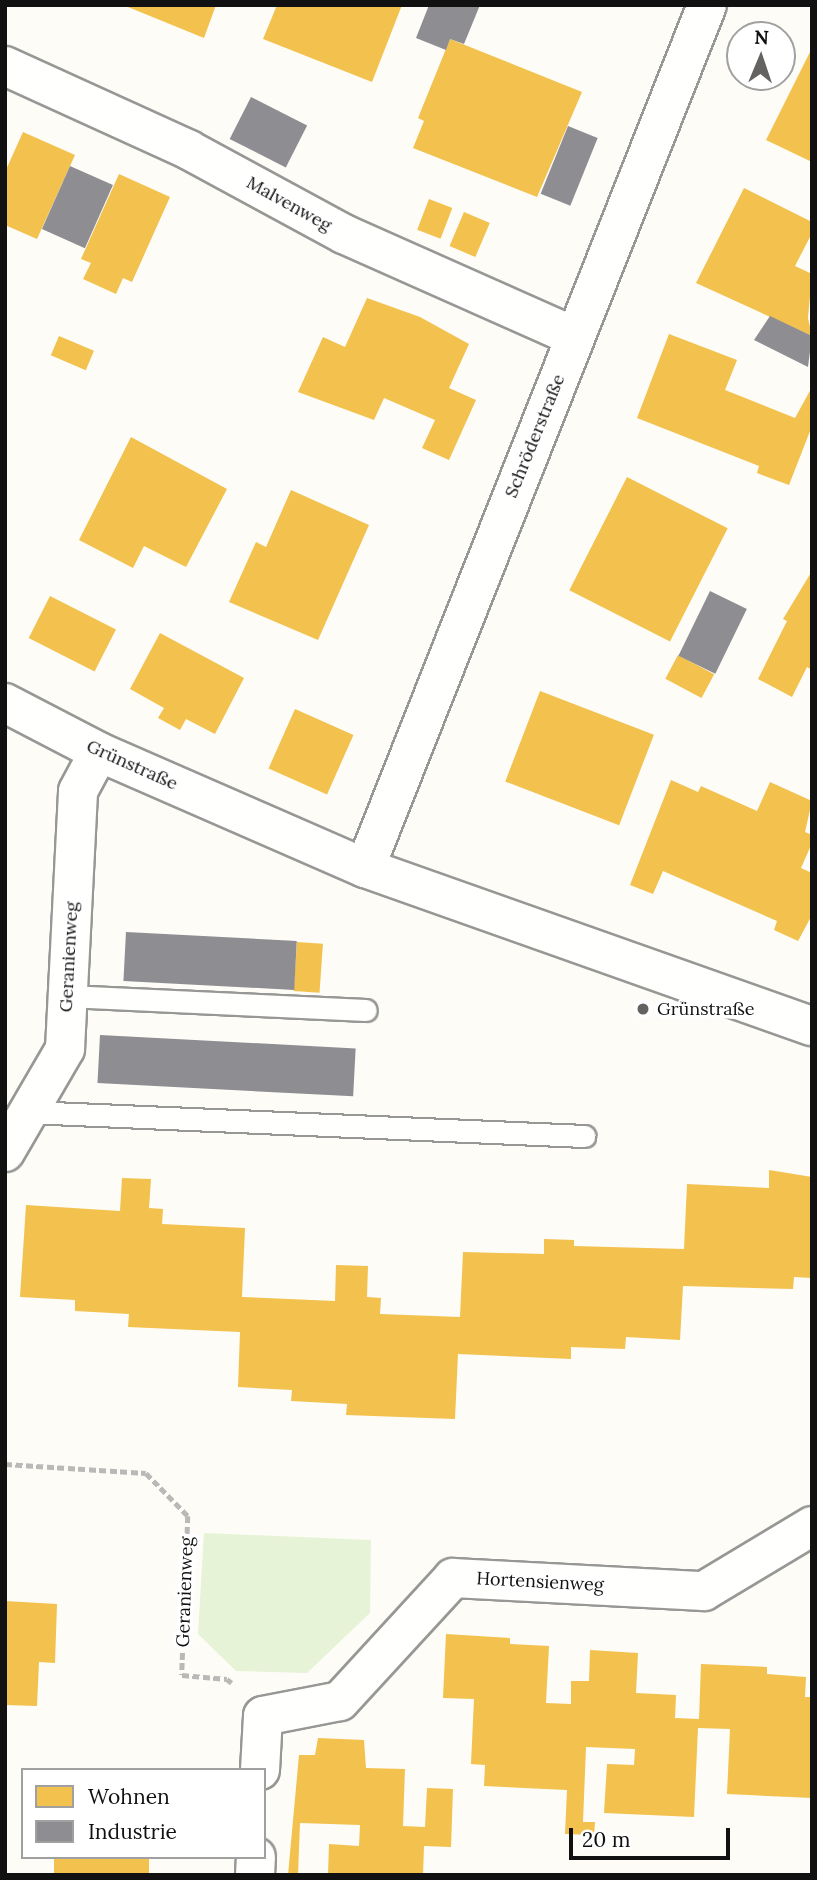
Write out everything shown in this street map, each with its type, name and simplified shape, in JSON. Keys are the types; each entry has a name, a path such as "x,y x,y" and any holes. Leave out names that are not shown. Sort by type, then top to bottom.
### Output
{"street":[{"name":"Schröderstraße","path":"365,868 707,5"},
{"name":"Malvenweg","path":"5,66 189,150 344,234 575,337"},
{"name":"Grünstraße","path":"5,703 99,752 365,868 812,1026"},
{"name":"Geranienweg","path":"5,1152 65,1049 78,791 99,752"},
{"name":"Hortensienweg","path":"263,1716 340,1700 453,1578 704,1591 812,1526"},
{"path":"260,1768 263,1716"}],"lane":[{"path":"67,996 366,1010"},
{"path":"28,1112 584,1136"}],"path":[{"name":"Geranienweg","path":"5,1464 146,1473 188,1516 182,1675 227,1679 263,1716"}],"green space":[{"path":"204,1533 371,1540 370,1613 307,1673 236,1671 198,1634"}],"building: Wohnen":[{"path":"123,5 216,5 204,38"},
{"path":"277,5 402,5 372,82 263,39"},
{"path":"450,39 582,92 537,197 413,148 424,121 418,118"},
{"path":"812,48 812,162 766,140 790,91 796,91 796,80"},
{"path":"23,132 75,155 37,239 5,225 5,172"},
{"path":"119,174 170,197 132,282 123,278 116,294 83,279 91,263 81,259"},
{"path":"744,188 812,222 812,233 795,266 812,274 808,318 812,336 696,283"},
{"path":"429,199 452,208 441,239 417,230"},
{"path":"464,212 490,223 475,257 450,246"},
{"path":"367,298 420,317 469,344 449,388 476,400 449,460 422,448 435,420 384,398 374,420 298,392 323,337 345,347"},
{"path":"669,334 737,360 725,390 795,418 812,387 812,426 789,485 757,473 759,466 637,418"},
{"path":"59,336 94,351 86,370 51,355"},
{"path":"131,437 227,489 186,567 144,546 133,568 79,540"},
{"path":"627,477 728,528 670,641 569,590"},
{"path":"291,490 369,525 318,640 229,602 256,542 266,547"},
{"path":"812,571 812,670 807,667 792,697 758,679 787,621 783,619"},
{"path":"50,596 116,630 95,671 29,638"},
{"path":"160,633 244,678 215,734 186,719 180,730 158,718 164,708 130,689"},
{"path":"678,655 714,674 702,698 665,679"},
{"path":"540,691 654,735 619,825 505,782"},
{"path":"295,709 353,735 327,794 269,768"},
{"path":"671,780 698,792 701,786 757,811 770,782 812,801 805,832 812,835 812,843 801,868 812,873 812,915 798,941 774,930 777,921 663,871 653,894 630,885"},
{"path":"297,942 323,944 320,993 294,991"},
{"path":"769,1170 812,1177 812,1278 794,1277 793,1289 683,1286 680,1340 626,1337 625,1349 571,1347 571,1359 458,1354 455,1419 346,1415 347,1404 291,1401 292,1390 238,1387 240,1332 128,1327 129,1314 75,1311 75,1300 20,1297 26,1205 120,1211 122,1178 151,1179 149,1208 163,1209 162,1224 245,1228 242,1297 335,1301 336,1265 368,1266 367,1297 381,1298 380,1314 460,1317 463,1252 544,1254 544,1239 574,1240 574,1246 684,1249 687,1184 769,1188"},
{"path":"5,1601 57,1604 55,1663 39,1662 37,1706 5,1705"},
{"path":"446,1634 510,1638 510,1644 549,1646 546,1703 571,1704 571,1681 589,1681 590,1650 638,1653 636,1693 676,1695 675,1718 699,1719 701,1664 767,1667 767,1674 806,1677 805,1697 812,1697 812,1798 727,1794 730,1729 698,1728 694,1817 604,1813 607,1764 634,1765 635,1749 586,1747 583,1822 595,1822 594,1835 565,1834 567,1790 484,1786 485,1765 471,1764 474,1699 443,1698"},
{"path":"318,1738 364,1740 366,1768 405,1769 403,1826 425,1827 427,1788 453,1789 451,1847 424,1846 423,1875 328,1875 329,1844 359,1846 360,1825 300,1823 298,1875 288,1875 299,1755 315,1755"},
{"path":"54,1859 149,1859 149,1875 54,1875"}],"building: Industrie":[{"path":"429,5 480,5 464,44 450,39 446,50 416,38"},
{"path":"251,97 307,126 286,167 230,139"},
{"path":"568,126 598,138 570,206 541,194"},
{"path":"70,166 113,185 85,248 42,229"},
{"path":"770,316 812,336 808,367 754,340"},
{"path":"710,591 747,609 715,674 678,656"},
{"path":"126,932 297,941 294,990 123,981"},
{"path":"100,1035 356,1048 353,1096 97,1083"}],"place":[{"name":"Grünstraße","path":"643,1009"}]}
